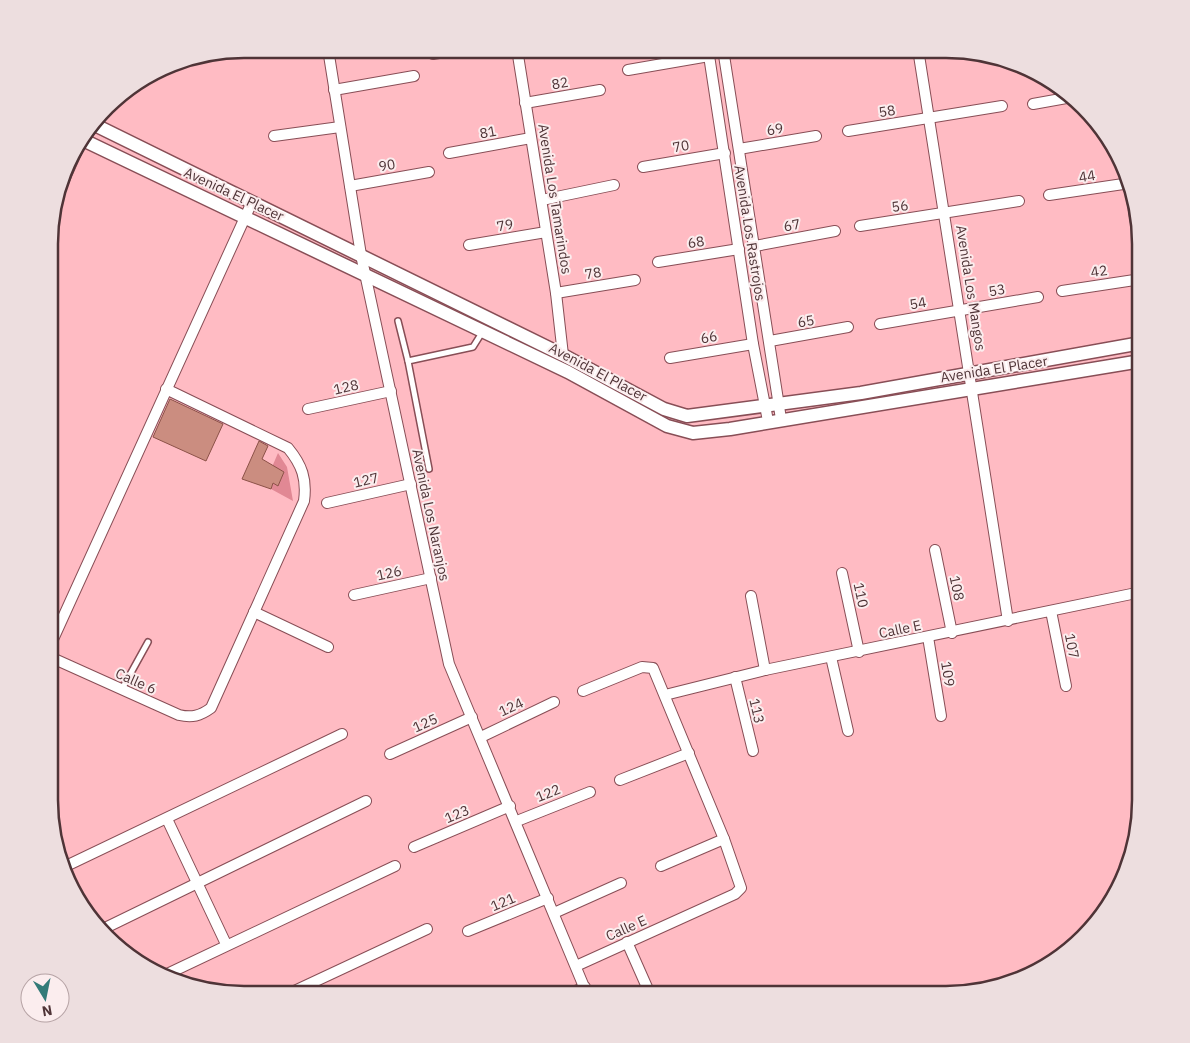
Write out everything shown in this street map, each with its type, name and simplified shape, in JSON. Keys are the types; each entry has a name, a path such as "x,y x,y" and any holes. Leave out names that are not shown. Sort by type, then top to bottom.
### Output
{"street":[{"name":"Avenida Los Naranjos","path":"329,58 362,255 450,664 584,986"},
{"name":"Avenida Los Tamarindos","path":"518,58 542,200 563,354"},
{"path":"628,70 684,58"},
{"name":"Avenida Los Rastrojos","path":"709,58 753,344 768,421"},
{"name":"Avenida Los Rastrojos","path":"724,58 782,419"},
{"name":"Avenida Los Mangos","path":"919,58 973,388 1008,621"},
{"path":"334,90 414,76"},
{"name":"82","path":"525,103 600,90"},
{"path":"1033,104 1063,99"},
{"name":"58","path":"848,131 1002,106"},
{"name":"Avenida El Placer","path":"99,127 563,354 664,409 687,416 861,392 1132,345"},
{"path":"274,136 340,127"},
{"name":"69","path":"739,149 816,136"},
{"name":"81","path":"449,153 531,138"},
{"name":"Avenida El Placer","path":"89,140 568,372 667,426 692,433 1132,362"},
{"name":"70","path":"643,167 724,153"},
{"name":"90","path":"350,186 429,172"},
{"name":"44","path":"1049,196 1123,183"},
{"path":"542,200 614,185"},
{"name":"56","path":"860,226 1019,201"},
{"path":"58,628 252,202"},
{"name":"67","path":"754,246 835,231"},
{"name":"79","path":"469,245 546,232"},
{"name":"68","path":"658,262 739,249"},
{"name":"78","path":"556,293 635,280"},
{"name":"42","path":"1062,291 1132,280"},
{"name":"53","path":"960,310 1038,297"},
{"name":"54","path":"880,324 960,310"},
{"name":"65","path":"770,341 848,327"},
{"name":"66","path":"670,358 753,344"},
{"path":"166,389 288,448 302,468 306,487 304,501 254,612 328,647"},
{"name":"128","path":"308,409 391,391"},
{"name":"127","path":"328,503 411,484"},
{"name":"108","path":"935,550 952,633"},
{"name":"110","path":"842,573 859,652"},
{"name":"126","path":"354,595 431,578"},
{"name":"Calle E","path":"665,695 765,670 859,652 928,636 952,633 1132,594"},
{"path":"751,596 765,670"},
{"name":"107","path":"1051,611 1066,686"},
{"name":"Calle 6","path":"58,661 179,715 191,718 211,708 254,612"},
{"name":"109","path":"928,636 940,716"},
{"path":"831,657 848,731"},
{"name":"Calle E","path":"576,966 739,892 741,881 653,668 642,667 583,691"},
{"name":"113","path":"736,677 752,751"},
{"name":"124","path":"480,736 554,702"},
{"name":"125","path":"390,754 472,717"},
{"path":"69,865 342,734"},
{"path":"620,780 689,753"},
{"name":"122","path":"517,821 590,792"},
{"path":"108,927 366,801"},
{"name":"123","path":"414,847 510,806"},
{"path":"167,819 196,885 226,944"},
{"path":"661,866 724,840"},
{"path":"172,971 226,944 395,866"},
{"path":"554,913 621,883"},
{"name":"121","path":"468,931 548,898"},
{"path":"305,986 427,929"},
{"path":"628,942 647,986"}],"lane":[{"path":"398,321 408,361 429,470"},
{"path":"408,361 473,347 484,331"},
{"path":"122,689 148,642"}],"shaded area":[{"path":"278,453 287,467 293,501 271,489 273,483 278,485 284,472 272,467"}],"building":[{"path":"170,399 223,424 206,461 153,437"},
{"path":"259,441 268,446 262,459 284,472 278,486 273,483 271,489 242,479"}]}
